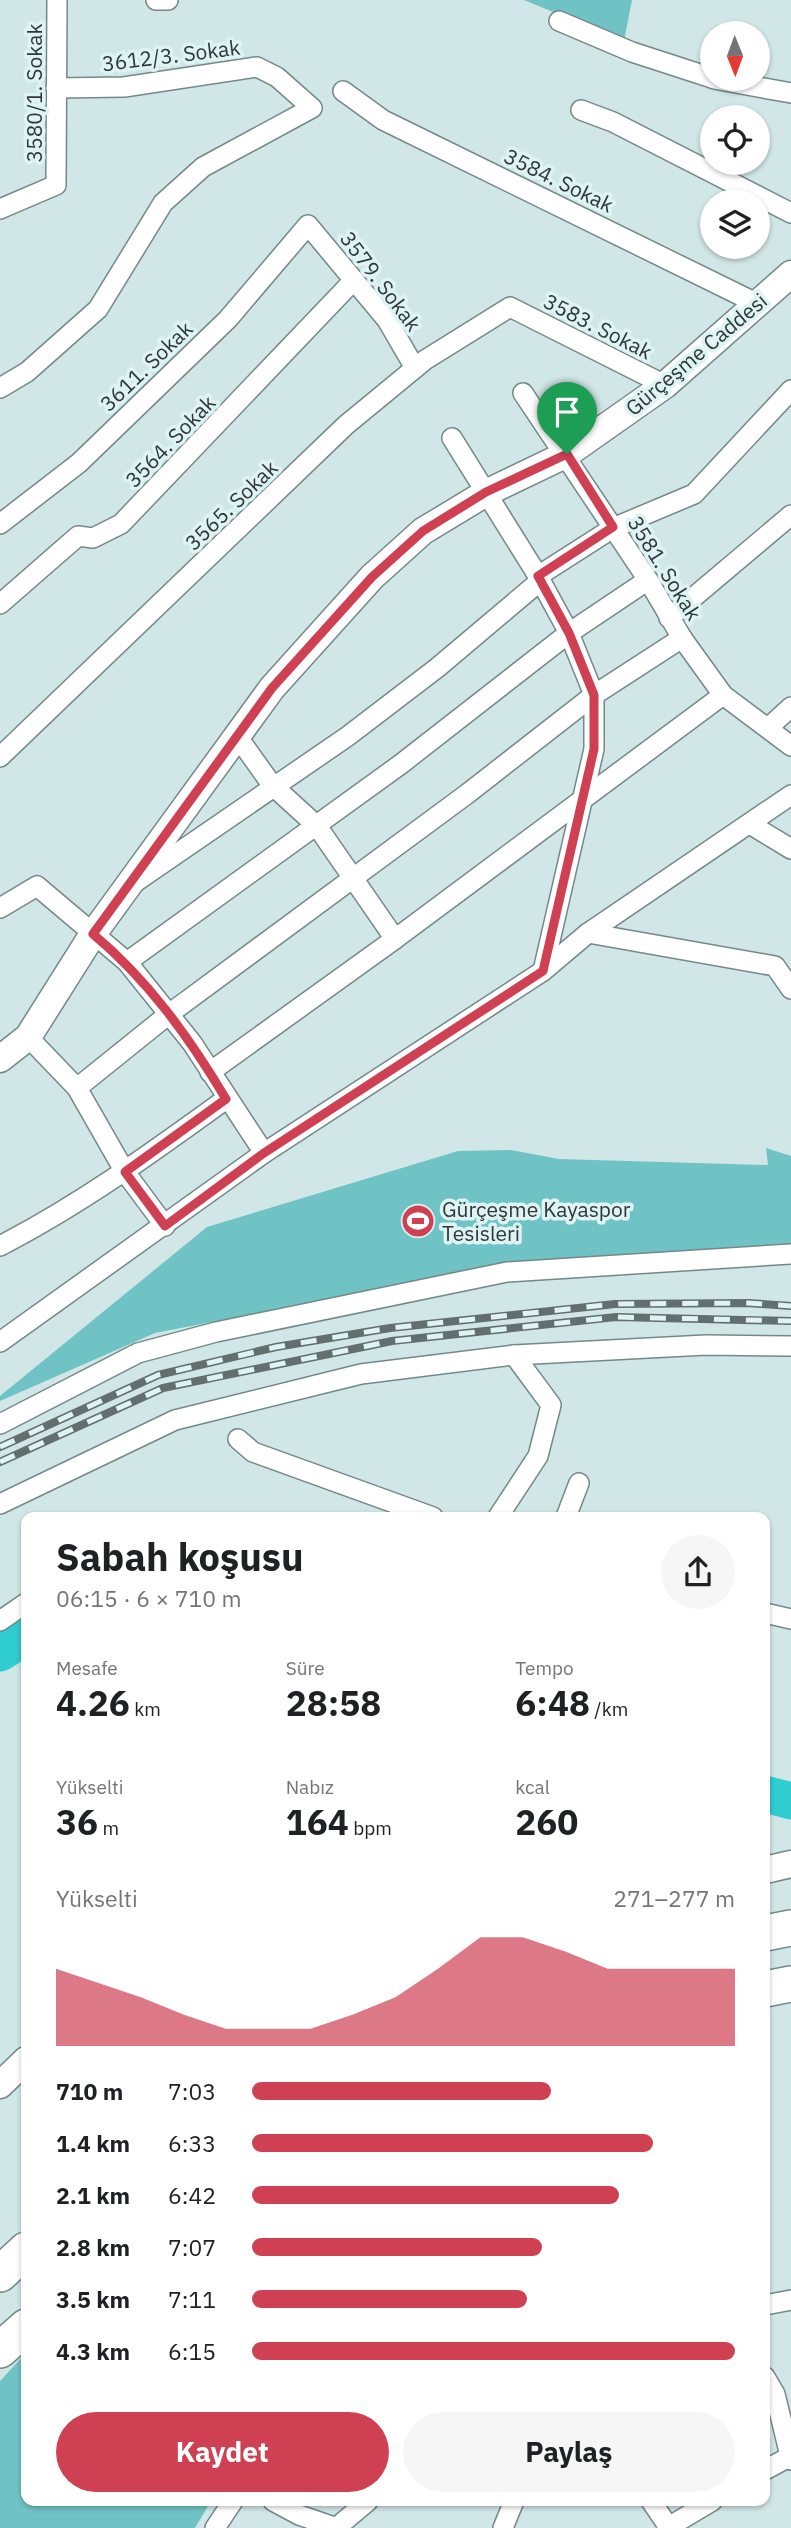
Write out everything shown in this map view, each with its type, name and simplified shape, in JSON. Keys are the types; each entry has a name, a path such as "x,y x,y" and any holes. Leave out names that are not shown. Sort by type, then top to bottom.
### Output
{"highway":[{"path":"770,1932 791,1928"},
{"path":"770,1988 791,1984"},
{"path":"0,2274 21,2255"},
{"path":"0,2350 21,2331"}],"main road":[{"name":"Gürçeşme Caddesi","path":"0,1059 28,1037 93,934 272,688 372,577 423,531 486,492 567,454 665,385 791,274"},
{"path":"770,1869 791,1864"},
{"path":"0,2085 21,2065"}],"street":[{"name":"3580/1. Sokak","path":"0,209 55,185 57,0"},
{"path":"156,0 168,0"},
{"path":"559,21 632,52 700,75"},
{"name":"3612/3. Sokak","path":"0,388 27,372 98,309 163,203 203,167 312,108 277,77 257,66 124,87 56,88"},
{"path":"770,89 791,93"},
{"name":"3584. Sokak","path":"343,90 383,120 758,304"},
{"path":"581,110 613,122 791,213"},
{"name":"3579. Sokak","path":"307,225 387,320 415,368"},
{"name":"3611. Sokak","path":"0,524 79,463 228,319 307,225"},
{"name":"3564. Sokak","path":"0,604 78,536 93,538 121,524 354,280"},
{"name":"3565. Sokak","path":"0,757 346,425 415,368 471,329 510,307"},
{"name":"3583. Sokak","path":"510,307 665,385"},
{"path":"125,890 272,785 348,736 437,668 539,578 613,527 694,494 791,390"},
{"name":"3581. Sokak","path":"523,393 567,454 648,579 669,618 723,695 791,746"},
{"path":"452,438 539,578 569,633 594,695 594,749 543,971"},
{"path":"669,618 791,515"},
{"path":"127,962 317,826 569,633 648,579"},
{"path":"77,1088 169,1014 467,794 594,695 682,638"},
{"path":"210,1072 581,803 723,695"},
{"path":"769,727 791,707"},
{"path":"237,736 272,785 317,826 395,939"},
{"path":"2,1334 165,1226 264,1153 543,971 588,933 791,794"},
{"path":"750,824 791,849"},
{"path":"0,908 37,886 127,962 169,1014 264,1153"},
{"path":"588,933 775,966 791,989"},
{"path":"28,1037 77,1088 125,1172 165,1226"},
{"path":"0,1246 51,1219 125,1172 226,1099"},
{"path":"0,1424 138,1353 216,1332 508,1272 791,1254"},
{"path":"0,1504 175,1420 361,1374 514,1355 706,1345 791,1346"},
{"path":"501,1512 538,1456 551,1405 514,1355"},
{"path":"238,1439 253,1452 419,1512"},
{"path":"568,1512 579,1483"},
{"path":"0,1621 21,1606"},
{"path":"770,1614 791,1619"},
{"path":"770,2304 791,2300"},
{"path":"770,2386 787,2425 790,2457 770,2467"},
{"path":"215,2528 230,2506"},
{"path":"282,2506 299,2515 337,2528 362,2506"},
{"path":"503,2528 512,2506"},
{"path":"654,2506 667,2527 703,2506"}],"shaded area":[{"path":"524,0 632,0 624,41"},
{"path":"766,1148 791,1156 791,1244 506,1265 155,1333 0,1401 0,1396 207,1227 458,1151 511,1150 559,1159 768,1165"},
{"path":"21,2358 21,2506 208,2506 195,2528 0,2528 0,2381"}],"waterway":[{"path":"0,1653 21,1640"},
{"path":"770,1795 791,1801"}],"railway":[{"path":"0,1447 158,1375 276,1347 390,1328 615,1304 748,1303 791,1306"},
{"path":"0,1462 163,1388 392,1341 616,1317 791,1321"}],"place":[{"name":"Gürçeşme Kayaspor Tesisleri","path":"418,1221"}],"route":[{"path":"567,454 613,527 538,576 569,633 594,695 594,749 543,971 264,1153 165,1226 125,1172 226,1099 192,1043 169,1014 127,962 93,934 272,688 372,577 423,531 486,492 567,454"}]}
